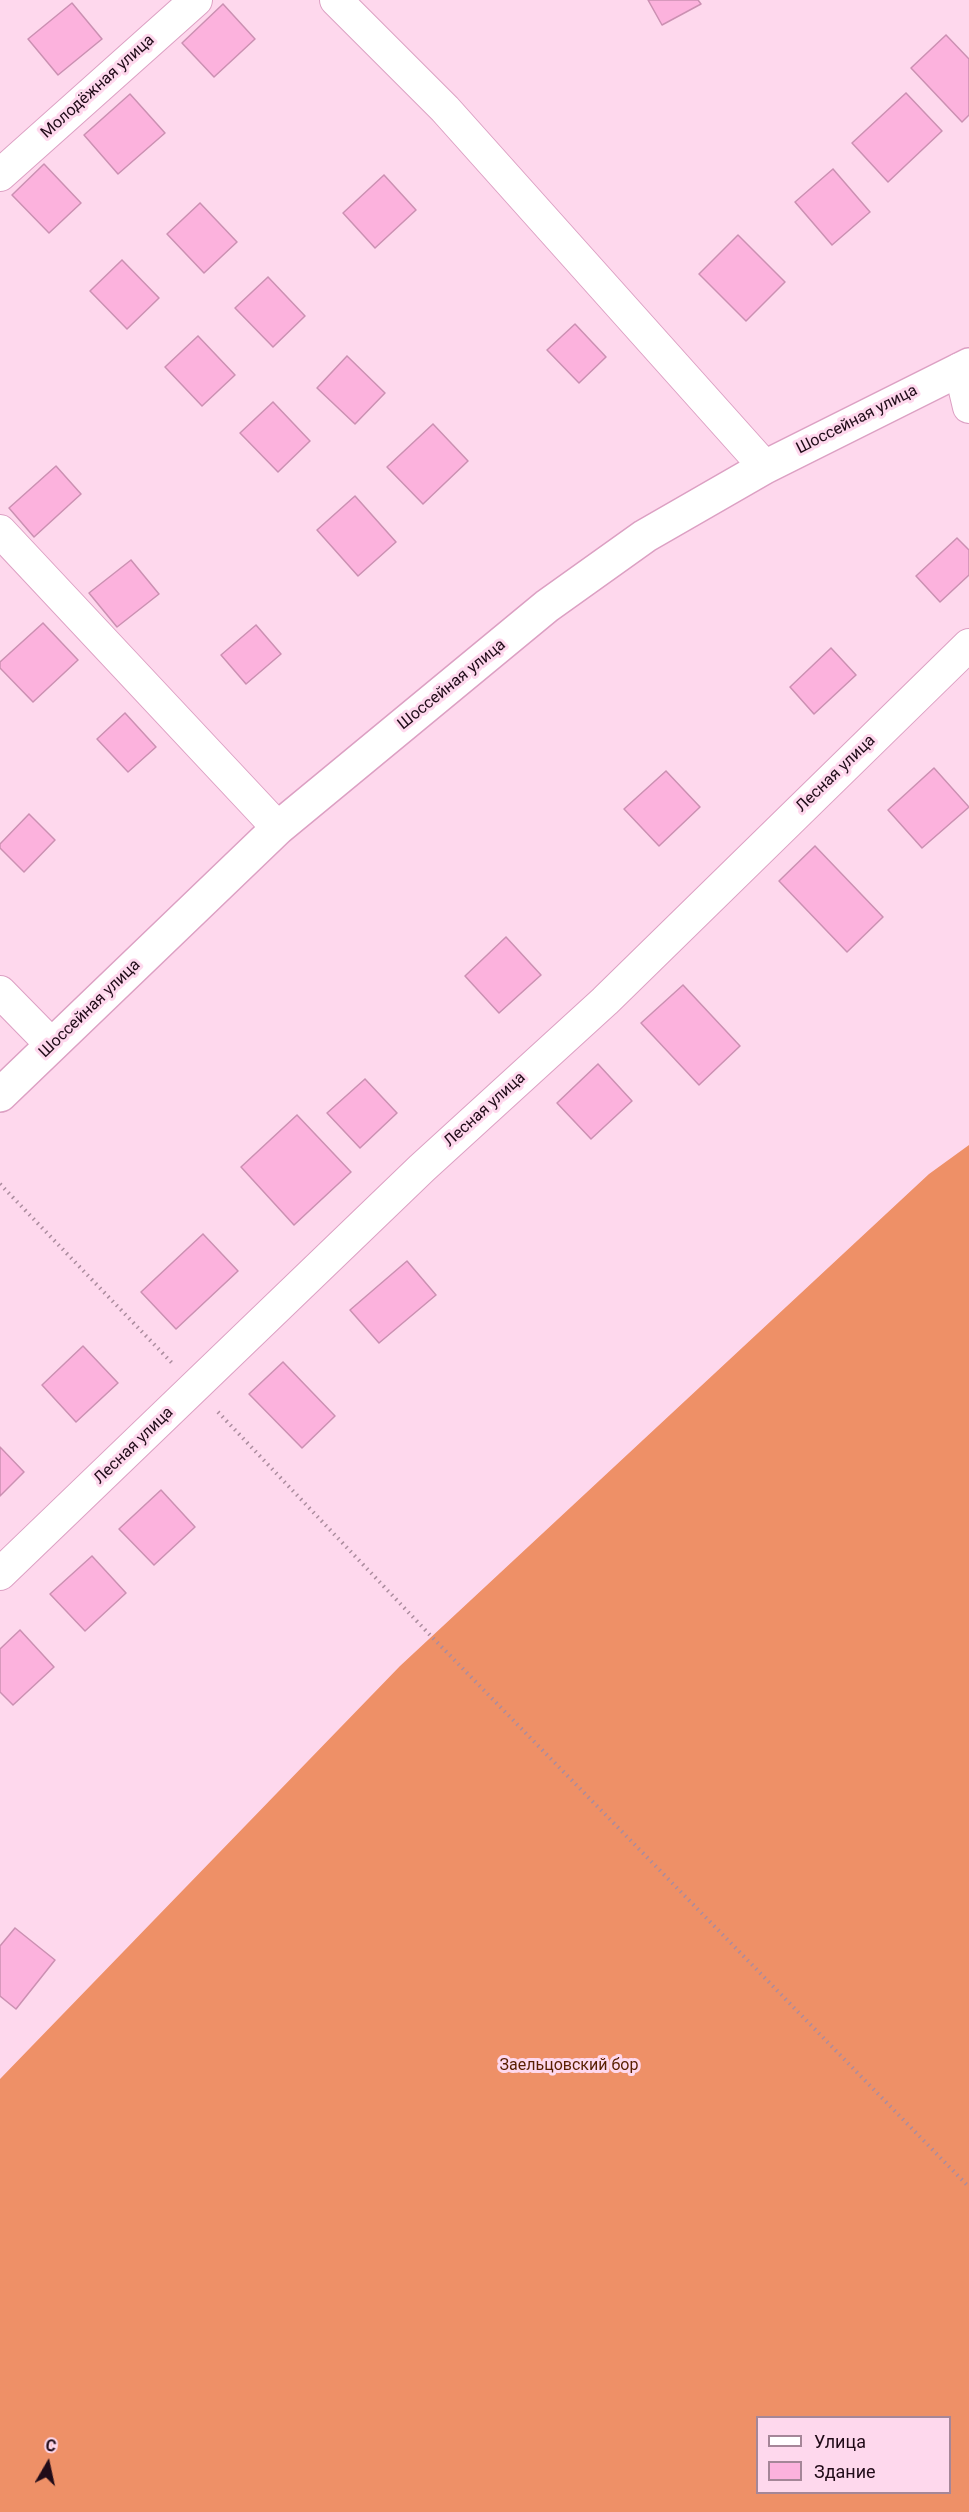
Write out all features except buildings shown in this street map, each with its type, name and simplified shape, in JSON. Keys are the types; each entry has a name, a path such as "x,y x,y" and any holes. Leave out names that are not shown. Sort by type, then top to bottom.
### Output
{"street":[{"name":"Молодёжная улица","path":"0,175 196,0"},
{"path":"336,0 445,109 765,467"},
{"path":"964,367 969,407"},
{"name":"Шоссейная улица","path":"0,1095 278,828 547,606 645,537 765,467 964,367"},
{"path":"0,531 278,828"},
{"name":"Лесная улица","path":"0,1574 422,1168 605,1001 969,645"},
{"path":"0,992 52,1045"}],"path":[{"path":"0,1184 438,1643 969,2187"}],"green space":[{"name":"Заельцовский бор","path":"969,1145 969,2512 0,2512 0,2079 400,1666 929,1174"}]}
